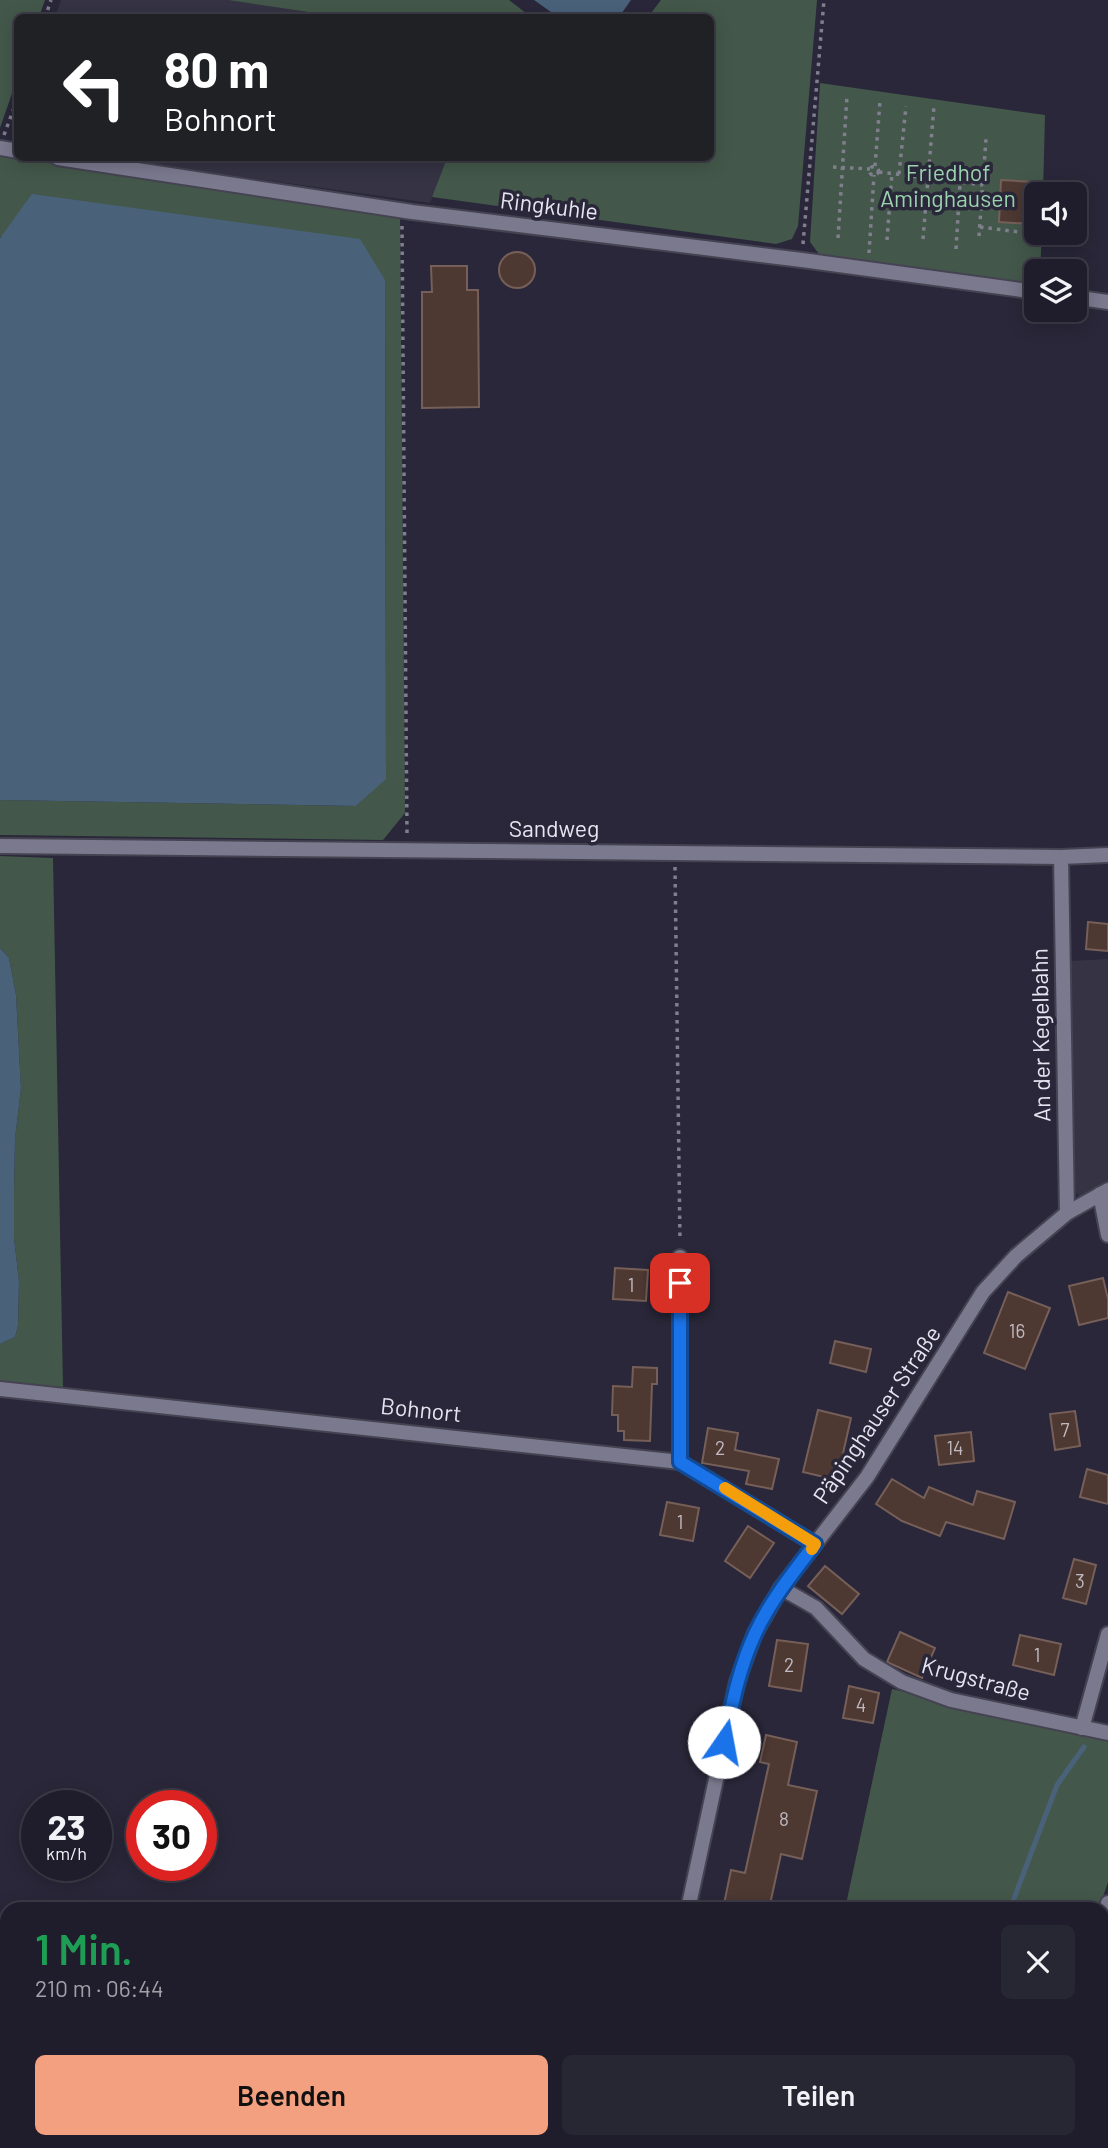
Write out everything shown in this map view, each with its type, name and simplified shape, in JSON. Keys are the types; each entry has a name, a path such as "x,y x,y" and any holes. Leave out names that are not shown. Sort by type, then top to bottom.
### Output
{"street":[{"name":"Ringkuhle","path":"77,161 401,211 868,268 1024,290"},
{"path":"1087,299 1108,302"},
{"name":"Sandweg","path":"0,846 1061,857 1108,855"},
{"name":"An der Kegelbahn","path":"1061,857 1067,1213"},
{"path":"1104,1192 1108,1235"},
{"name":"Päpinghauser Straße","path":"690,1902 737,1682 755,1633 781,1588 867,1477 983,1292 1016,1255 1067,1213 1104,1192"},
{"path":"680,1257 680,1462"},
{"name":"Bohnort","path":"0,1389 680,1462 815,1544"},
{"name":"Krugstraße","path":"781,1588 816,1608 864,1659 902,1682 951,1700 1108,1733"},
{"path":"1082,1728 1108,1634"}],"path":[{"path":"802,260 824,0"},
{"path":"838,238 847,96"},
{"path":"868,268 874,175 872,168 880,102"},
{"path":"899,174 906,106"},
{"path":"923,239 934,106"},
{"path":"0,148 14,108"},
{"path":"979,236 986,139"},
{"path":"833,167 872,168 879,172 983,185"},
{"path":"874,175 879,172"},
{"path":"887,240 892,173"},
{"path":"956,249 960,183"},
{"path":"401,211 407,850"},
{"path":"980,227 1024,233"},
{"path":"675,852 680,1257"}],"shaded area":[{"path":"61,0 228,0 322,14 56,14"},
{"path":"129,161 446,161 430,203"},
{"path":"1108,959 1108,1181 1080,1196 1071,1189 1070,961"}],"green space":[{"path":"0,0 45,0 40,14 14,14 14,88 0,128"},
{"path":"228,0 509,0 527,14 322,14"},
{"path":"661,0 817,0 798,226 792,239 776,244 432,197 446,161 714,161 714,14 650,14"},
{"name":"Friedhof Aminghausen","path":"820,83 1045,115 1043,182 1024,182 1024,245 1041,245 1041,259 1024,259 1024,282 819,254 810,242"},
{"path":"0,156 14,158 14,161 34,161 400,214 405,813 383,840 0,835 0,800 356,806 386,778 385,280 0,238"},
{"path":"0,856 53,858 63,1388 0,1382 0,1344 15,1337 18,1326 19,1281 14,1238 14,1195 15,1139 21,1088 16,995 9,958 0,948"},
{"path":"892,1689 1108,1739 1108,1882 1101,1902 846,1902"}],"water":[{"path":"534,0 631,0 621,14 554,14"},
{"path":"32,194 360,239 385,280 386,779 356,806 0,800 0,238"},
{"path":"0,948 9,958 16,995 21,1088 15,1139 14,1195 14,1238 19,1281 18,1326 15,1337 0,1344"}],"building":[{"path":"1001,180 1034,182 1024,182 1024,224 999,222"},
{"path":"517,252 530,257 535,270 530,283 517,288 504,283 499,270 504,257"},
{"path":"431,266 467,266 467,290 478,290 479,407 422,408 422,292 432,292"},
{"path":"1088,922 1108,924 1108,951 1086,949"},
{"path":"615,1268 648,1270 646,1301 613,1299"},
{"path":"1103,1278 1108,1299 1108,1318 1079,1325 1069,1286"},
{"path":"1008,1292 1050,1308 1025,1369 984,1353"},
{"path":"835,1341 871,1349 866,1372 830,1363"},
{"path":"633,1367 657,1368 657,1384 652,1384 650,1441 624,1440 624,1431 618,1431 618,1415 612,1415 613,1386 632,1387"},
{"path":"818,1410 851,1418 837,1480 803,1472"},
{"path":"1075,1411 1080,1446 1055,1450 1050,1414"},
{"path":"708,1428 738,1433 735,1450 779,1459 772,1489 746,1484 749,1471 702,1463"},
{"path":"971,1432 974,1461 939,1465 935,1436"},
{"path":"1087,1469 1108,1475 1108,1504 1080,1497"},
{"path":"892,1479 924,1498 929,1487 973,1505 977,1491 1015,1502 1004,1539 946,1522 940,1536 902,1521 876,1504"},
{"path":"667,1502 699,1508 693,1541 660,1535"},
{"path":"748,1526 774,1543 750,1578 725,1561"},
{"path":"1074,1559 1096,1565 1086,1604 1063,1598"},
{"path":"825,1566 859,1594 842,1614 808,1586"},
{"path":"900,1632 935,1648 922,1678 887,1662"},
{"path":"1020,1635 1061,1644 1054,1675 1013,1665"},
{"path":"777,1640 808,1644 801,1691 769,1686"},
{"path":"849,1686 879,1693 873,1723 843,1718"},
{"path":"766,1735 797,1742 788,1785 817,1791 802,1859 781,1854 771,1902 724,1902 731,1870 745,1873 769,1764 760,1762"}],"waterway":[{"path":"1013,1902 1057,1785 1084,1747"}],"slow traffic":[{"path":"725,1488 803,1535 815,1544 812,1549"}],"route":[{"path":"680,1283 680,1462 815,1544 781,1588 755,1633 737,1682 724,1742"}]}
